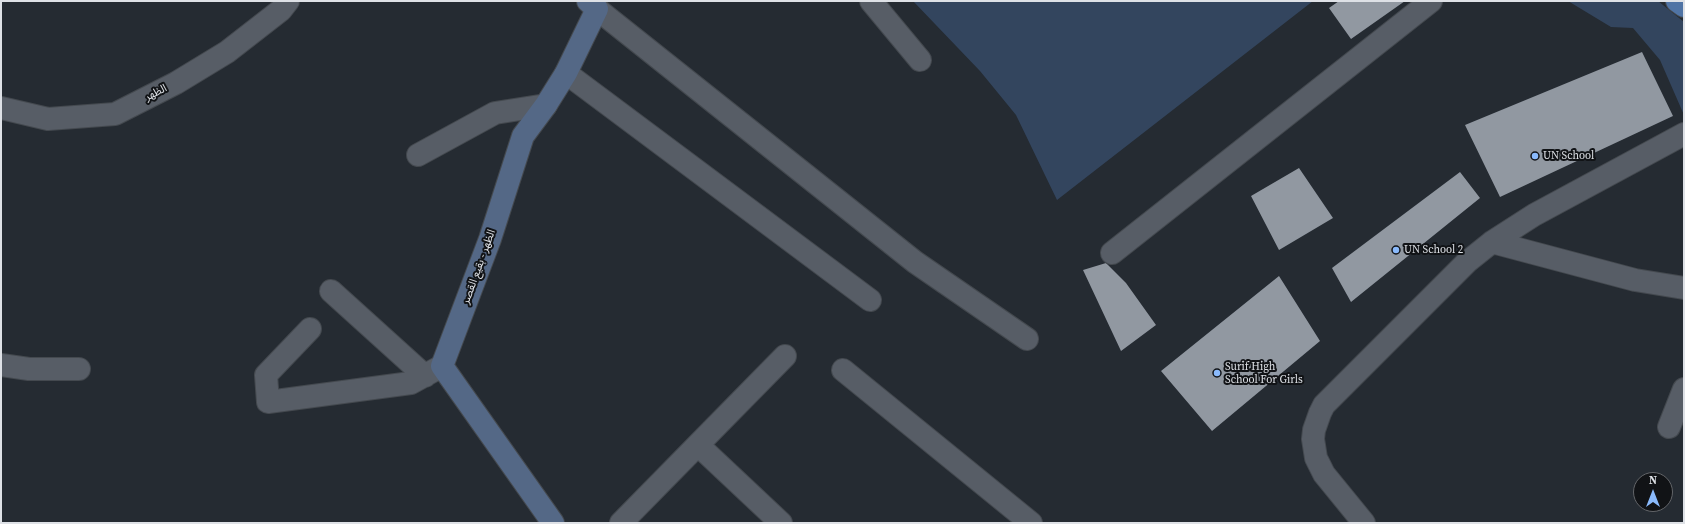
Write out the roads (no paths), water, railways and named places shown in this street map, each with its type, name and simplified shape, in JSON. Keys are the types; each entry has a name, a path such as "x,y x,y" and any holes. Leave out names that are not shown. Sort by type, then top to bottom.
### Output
{"main road":[{"path":"1677,1 1684,6"}],"street":[{"name":"الظهر","path":"1,108 48,119 115,114 176,83 228,52 282,10 288,1"},
{"path":"871,1 920,60"},
{"path":"1112,253 1431,1"},
{"path":"593,5 915,262 1027,339"},
{"name":"الظهر - بقيع القصر","path":"433,371 490,239 523,136 546,105 566,73 593,5"},
{"path":"566,73 870,300"},
{"path":"418,155 495,113 546,105"},
{"path":"1364,523 1324,474 1316,458 1313,439 1315,426 1320,412 1331,397 1461,268 1492,242 1534,215 1684,134"},
{"path":"1492,242 1635,280 1684,288"},
{"path":"331,291 433,371 553,523"},
{"path":"310,329 266,375 268,402 411,383 433,371"},
{"path":"621,523 785,356"},
{"path":"1,365 29,369 79,369"},
{"path":"843,370 1031,523"},
{"path":"1669,427 1684,390"},
{"path":"698,445 781,523"}],"place":[{"name":"UN School","path":"1535,156"},
{"name":"UN School 2","path":"1396,250"},
{"name":"Surif High School For Girls","path":"1217,373"}]}
